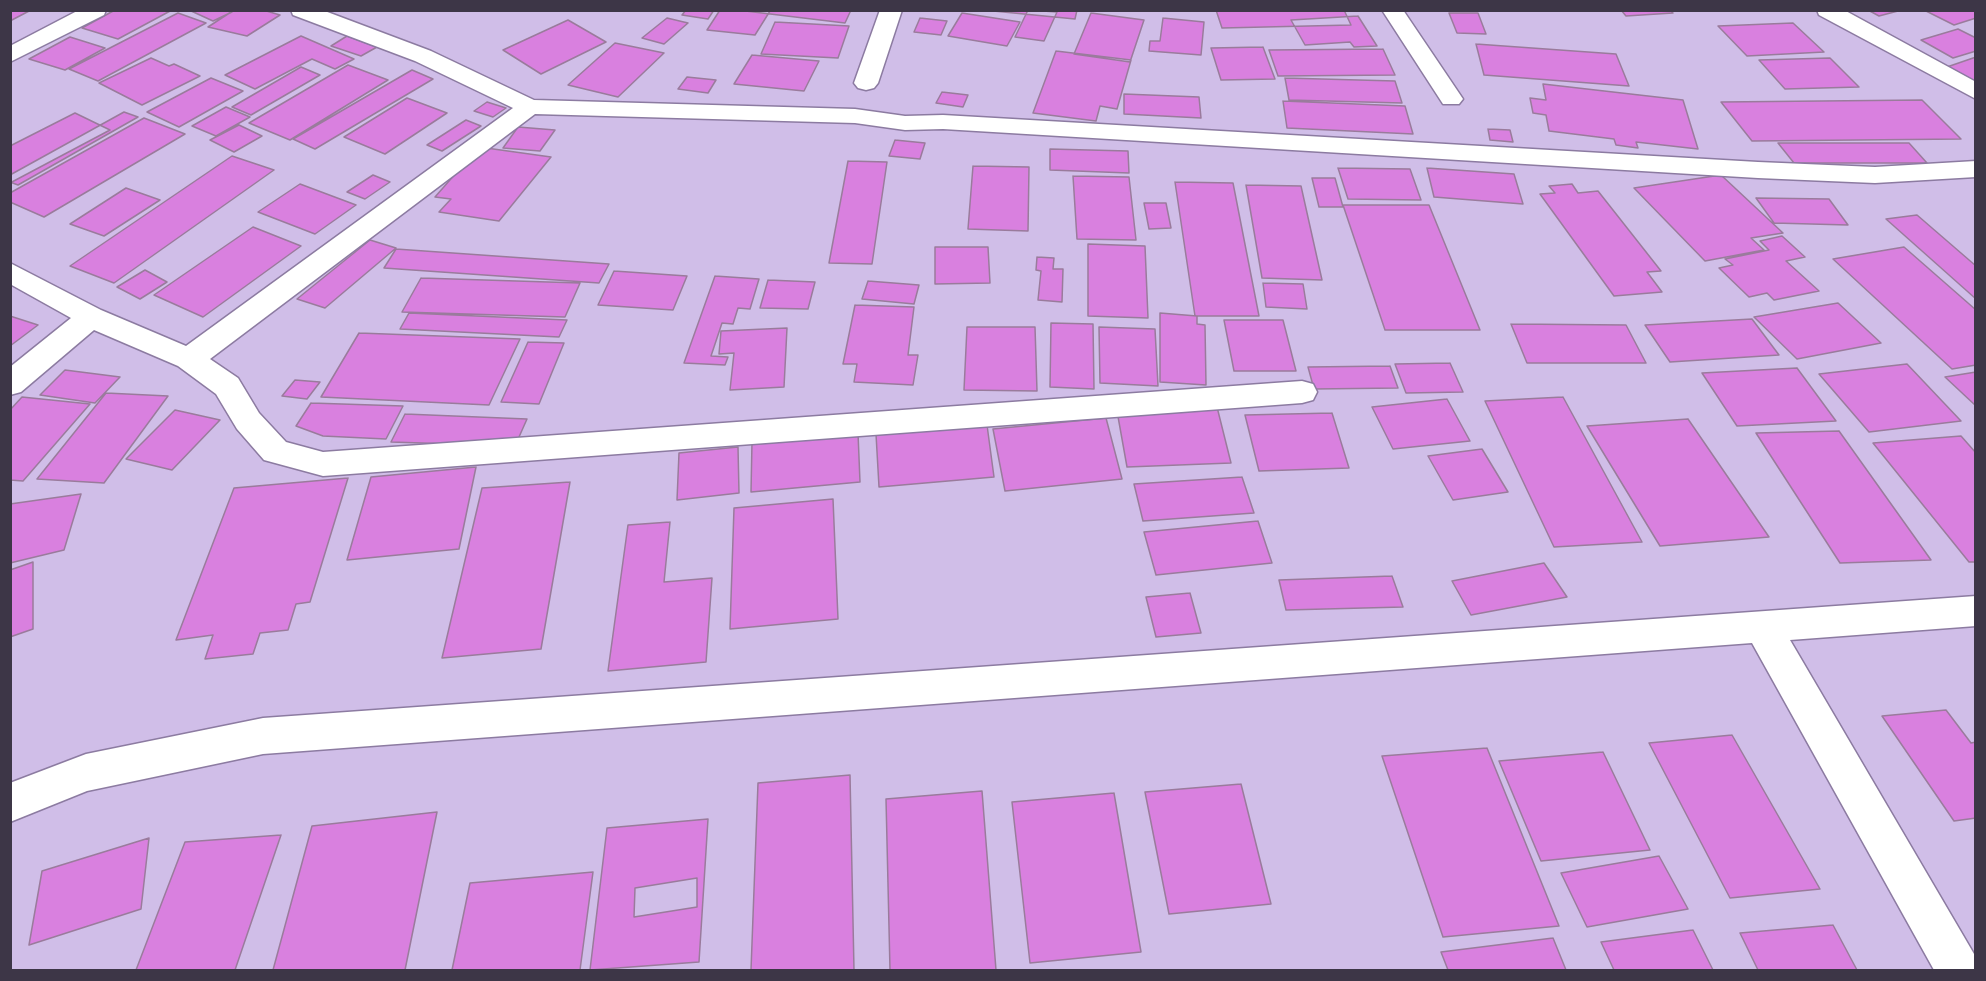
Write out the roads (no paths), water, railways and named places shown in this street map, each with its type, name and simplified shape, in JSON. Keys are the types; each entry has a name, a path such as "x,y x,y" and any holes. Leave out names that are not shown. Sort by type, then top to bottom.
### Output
{"street":[{"path":"10,55 96,10"},
{"path":"301,10 423,56 530,107 855,117 905,123 943,122 1758,170 1875,175 1976,169"},
{"path":"866,83 891,10"},
{"path":"1392,10 1451,99"},
{"path":"1827,10 1976,92"},
{"path":"189,359 530,107"},
{"path":"10,272 91,317 189,359 227,386 248,422 275,451 323,464 1302,392"},
{"path":"10,384 91,317"},
{"path":"10,802 86,773 262,736 1976,611"},
{"path":"1762,626 1958,970"}]}
